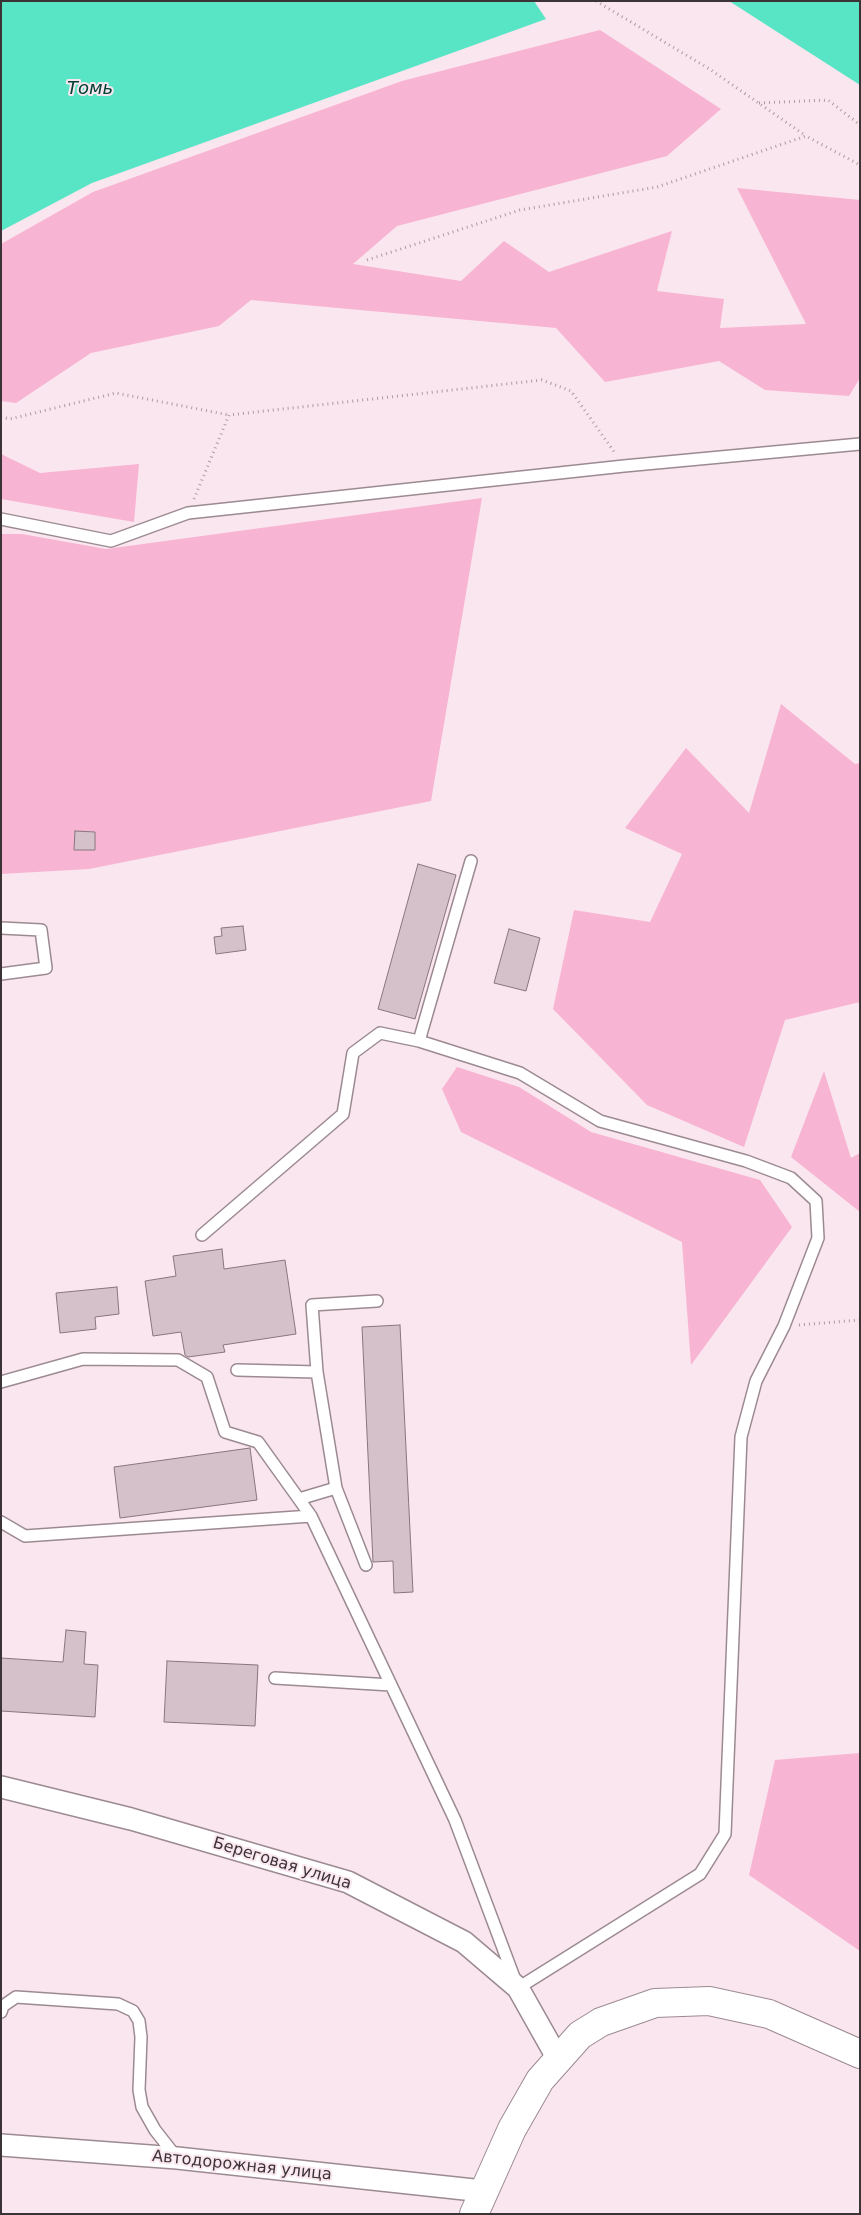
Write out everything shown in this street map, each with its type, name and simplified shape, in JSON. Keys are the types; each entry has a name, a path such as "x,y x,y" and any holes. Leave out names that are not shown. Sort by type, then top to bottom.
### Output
{"main road":[{"path":"479,2203 526,2102 540,2080 580,2035 601,2022 654,2003 709,2001 769,2014 860,2054"}],"street":[{"name":"Береговая улица","path":"1,1787 131,1819 348,1882 464,1942 518,1988 558,2059"},
{"name":"Автодорожная улица","path":"1,2145 177,2158 479,2203"}],"lane":[{"path":"1,518 111,541 188,514 624,466 860,444"},
{"path":"419,1041 471,861"},
{"path":"1,928 41,930 46,968 1,974"},
{"path":"1,1382 83,1359 178,1360 207,1377 225,1432 258,1442 311,1516 455,1820 518,1988 700,1874 725,1834 741,1437 756,1380 784,1326 818,1238 816,1201 791,1178 746,1161 600,1121 520,1073 419,1041 380,1032 353,1053 343,1114 202,1235"},
{"path":"366,1565 336,1488 317,1372 312,1305 377,1301"},
{"path":"236,1370 317,1372"},
{"path":"299,1499 336,1488"},
{"path":"1,1522 25,1536 311,1516"},
{"path":"275,1678 391,1685"},
{"path":"1,2012 3,2006 16,1997 118,2004 133,2011 139,2021 140,2029 139,2090 142,2107 155,2130 177,2158"}],"path":[{"path":"596,1 711,70 806,136 860,165"},
{"path":"759,103 828,100 860,125"},
{"path":"367,260 520,210 658,187 806,136"},
{"path":"1,417 10,419 116,393 229,415 542,380 571,391 624,466"},
{"path":"188,514 229,415"},
{"path":"784,1326 860,1320"}],"shaded area":[{"path":"600,30 721,109 667,156 397,226 353,264 461,281 504,241 549,272 672,231 657,291 724,299 720,328 806,324 737,188 860,200 860,378 849,396 765,390 719,361 605,382 556,328 251,300 219,326 91,353 16,403 1,401 1,244 93,192 402,81"},
{"path":"1,454 40,473 139,464 134,522 1,499"},
{"path":"482,498 431,801 89,869 1,874 1,534 22,534 106,549"},
{"path":"781,704 855,764 860,763 860,1002 785,1020 744,1147 647,1105 553,1009 574,910 650,922 682,854 625,828 686,748 749,813"},
{"path":"457,1067 519,1087 591,1132 760,1180 792,1227 691,1365 682,1242 461,1132 442,1089"},
{"path":"824,1071 851,1158 860,1153 860,1212 791,1157"},
{"path":"860,1753 860,1951 749,1875 775,1760"}],"water":[{"name":"Томь","path":"1,1 534,1 546,19 92,183 1,231"},
{"path":"729,1 860,1 860,85"}],"building":[{"path":"75,831 95,832 95,850 74,850"},
{"path":"418,864 456,875 415,1019 378,1009"},
{"path":"243,926 246,950 216,954 214,937 222,936 221,928"},
{"path":"509,929 540,938 526,991 494,983"},
{"path":"222,1249 224,1269 285,1260 296,1334 223,1345 225,1352 188,1357 185,1355 181,1332 153,1336 145,1281 176,1276 173,1256"},
{"path":"117,1287 119,1314 95,1317 96,1329 60,1333 56,1293"},
{"path":"400,1325 413,1592 394,1593 393,1561 373,1562 362,1327"},
{"path":"250,1448 257,1500 120,1518 114,1467"},
{"path":"66,1630 86,1632 84,1664 98,1665 95,1717 1,1711 1,1658 63,1662"},
{"path":"167,1661 258,1665 255,1726 164,1722"}]}
